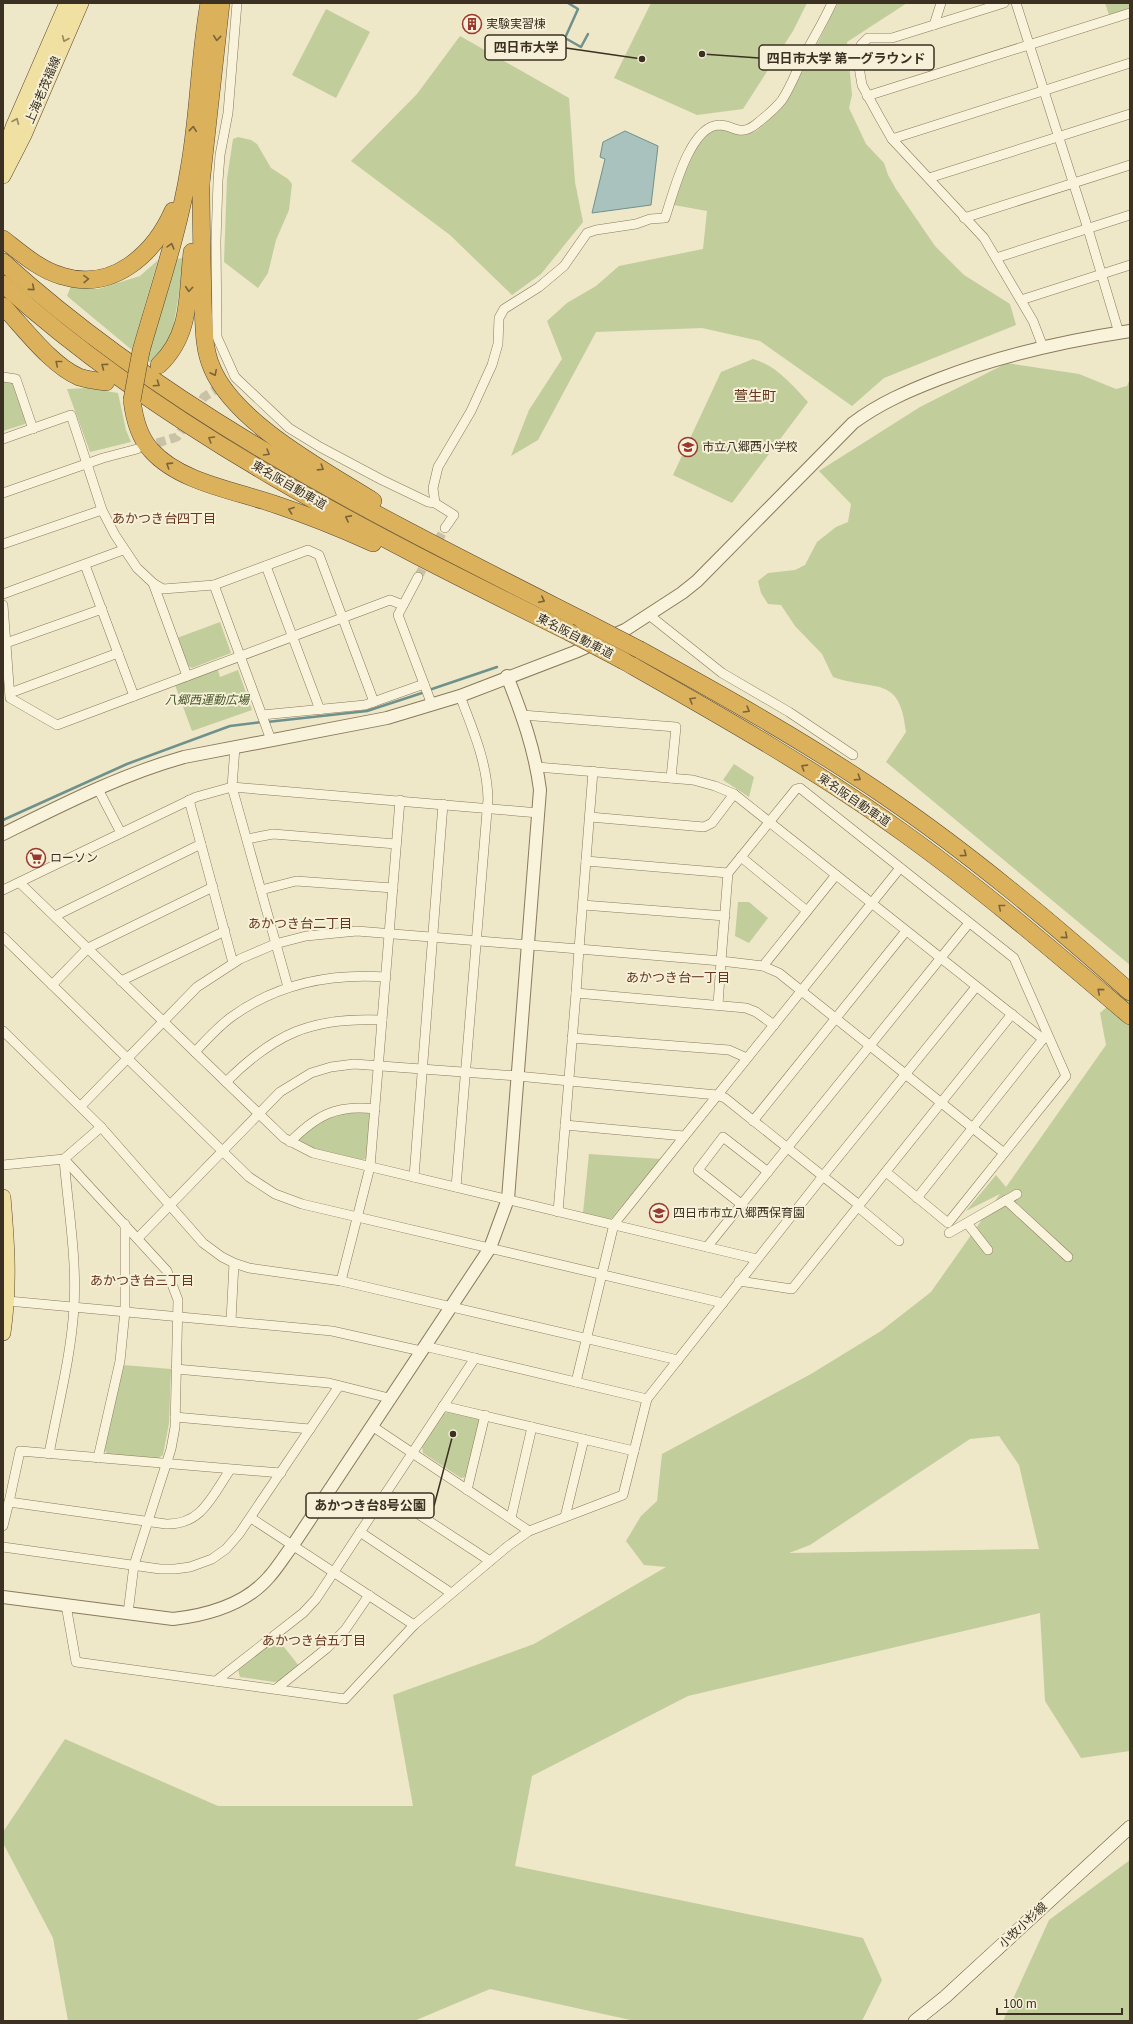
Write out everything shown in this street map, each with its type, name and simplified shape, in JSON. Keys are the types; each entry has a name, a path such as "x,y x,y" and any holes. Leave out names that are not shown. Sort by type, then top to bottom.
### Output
{"highway":[{"path":"209,3 203,33 190,168 178,223 141,351 132,400 137,425 150,449 160,459 177,470 203,481 324,522 507,602"},
{"path":"159,365 176,346 185,321 221,3"},
{"path":"3,239 48,271 63,277 94,279 110,275 124,269 152,248 163,232 190,168"},
{"path":"201,181 201,257 205,336 211,367 227,394 255,421 313,463 386,509 518,588"},
{"name":"東名阪自動車道","path":"3,262 77,325 126,362 189,405 312,479 518,588 640,650 767,721 883,795 986,871 1130,992"},
{"name":"東名阪自動車道","path":"3,284 65,337 180,420 306,496 507,602 624,661 774,748 834,786 904,833 979,889 1130,1016"},
{"path":"3,306 54,360 67,370 79,377 106,382"}],"main road":[{"name":"上海老茂福線","path":"3,157 13,127 67,3"},
{"name":"上海老茂福線","path":"3,176 24,135 81,3"},
{"path":"3,1197 8,1255 8,1301 3,1333"},
{"name":"小牧小杉線","path":"915,2021 945,1998 1130,1827"}],"street":[{"path":"237,3 228,113 220,155 216,241 216,331 232,379 289,428 382,480 428,502 435,503 454,515 445,528"},
{"path":"435,503 433,488 438,467 470,411 492,365 498,344 499,318 504,309 539,288 564,266 587,233 596,230 636,224 650,219 665,218 683,165 702,133 716,125 726,126 736,131 747,130 754,126 781,101 832,3"},
{"path":"934,25 941,3"},
{"path":"1004,3 892,38 868,38 861,45 859,67 862,85 867,96 892,139 984,238 1033,321 1043,347"},
{"path":"264,720 320,710 365,705 374,702 428,693 460,696 507,676 575,652 625,630 697,581 842,434 868,412 893,397 960,371 1000,358 1043,347 1125,332 1102,274 1016,3"},
{"path":"867,96 1130,13"},
{"path":"892,139 1130,63"},
{"path":"929,178 1130,114"},
{"path":"964,218 1130,165"},
{"path":"996,258 1130,216"},
{"path":"1020,300 1130,265"},
{"path":"3,378 8,377 16,379 33,429"},
{"path":"3,439 71,415 102,510 123,550 137,568 153,583 163,589 214,585 308,550 319,555 374,702"},
{"path":"3,493 87,464 137,449"},
{"path":"3,544 102,510"},
{"path":"3,594 123,550"},
{"path":"85,565 134,696"},
{"path":"266,566 320,710"},
{"path":"418,577 398,615 428,693"},
{"path":"153,583 187,676"},
{"path":"214,585 271,740"},
{"path":"3,605 10,698 57,725 390,600 403,605"},
{"path":"6,643 102,609"},
{"path":"649,615 722,672 789,712 853,755"},
{"path":"10,692 118,653"},
{"path":"3,1597 173,1619 196,1616 218,1610 238,1601 263,1584 293,1545 422,1348 490,1248 508,1200 540,790 537,767 522,715 507,676"},
{"path":"3,834 98,789 155,765 184,757 387,718 428,693"},
{"path":"456,1187 467,1072 488,808 488,779 484,759 460,696"},
{"path":"522,715 676,727 671,778"},
{"path":"235,747 232,787 288,987"},
{"path":"537,767 702,782 734,794 976,987 1046,1038"},
{"path":"558,1212 593,771"},
{"path":"3,890 189,800 232,787 400,800 539,813"},
{"path":"718,1005 728,873 796,789 800,788 1014,958 1046,1038 1066,1076 948,1223 886,1172"},
{"path":"98,789 121,833"},
{"path":"590,817 704,827 712,823 734,794"},
{"path":"189,800 233,963"},
{"path":"341,1281 370,1167 400,800"},
{"path":"414,1177 444,804"},
{"path":"247,839 273,834 396,844"},
{"path":"55,916 201,844"},
{"path":"741,857 807,911"},
{"path":"586,861 728,873"},
{"path":"576,1382 614,1224 900,868"},
{"path":"763,966 836,875"},
{"path":"261,890 296,881 392,888"},
{"path":"20,882 258,1114 290,1142 313,1153 757,1259"},
{"path":"52,985 88,948 213,887"},
{"path":"583,905 725,916"},
{"path":"707,1247 740,1204 787,1149 969,923"},
{"path":"121,981 224,931"},
{"path":"81,1106 197,987 233,963 256,951 275,944 306,936 322,933 357,931 390,932 763,966 778,973 1004,1153"},
{"path":"754,1121 906,931"},
{"path":"3,938 249,1176 275,1194 297,1203 723,1303"},
{"path":"195,1052 218,1028 239,1012 261,998 288,987 334,977 364,975 386,977"},
{"path":"66,1605 76,1662 345,1699 414,1625 490,1561 528,1532 623,1495 647,1399 739,1281 976,987"},
{"path":"576,993 718,1005 752,1010 774,1025"},
{"path":"739,1281 792,1289 1012,1014"},
{"path":"226,1082 250,1059 270,1044 308,1027 345,1019 382,1020"},
{"path":"3,1032 101,1127 203,1243 213,1251 234,1263 249,1268 341,1281 678,1360"},
{"path":"572,1038 729,1050 747,1058"},
{"path":"917,1198 1046,1038"},
{"path":"138,1238 280,1092 311,1073 343,1065 379,1065 517,1076 718,1095 725,1098 787,1149 823,1176 900,1241"},
{"path":"290,1142 312,1122 335,1110 357,1108 375,1109"},
{"path":"565,1125 684,1136"},
{"path":"3,1165 64,1159 101,1127"},
{"path":"740,1204 698,1170 723,1136 768,1172"},
{"path":"64,1159 138,1238 170,1278 177,1294 176,1417 171,1449 134,1565 128,1614"},
{"path":"49,1454 70,1346 74,1306 71,1232 64,1159"},
{"path":"949,1233 1017,1194"},
{"path":"1006,1200 1068,1257"},
{"path":"958,1211 966,1224 988,1250"},
{"path":"98,1458 120,1361 125,1312 124,1224"},
{"path":"231,1321 234,1263"},
{"path":"8,1301 332,1331 475,1358 647,1399"},
{"path":"216,1681 303,1613 316,1599 475,1358"},
{"path":"176,1369 339,1386 389,1398"},
{"path":"3,1547 134,1565 175,1569 190,1567 212,1560 226,1549 251,1518 339,1386"},
{"path":"443,1406 634,1451"},
{"path":"467,1490 485,1415"},
{"path":"176,1417 310,1429"},
{"path":"372,1426 511,1518 528,1532"},
{"path":"511,1518 532,1427"},
{"path":"565,1517 584,1439"},
{"path":"3,1526 20,1451 230,1470 281,1473"},
{"path":"8,1502 175,1524 191,1519 206,1506 230,1470"},
{"path":"386,1493 490,1561"},
{"path":"251,1518 414,1625"},
{"path":"360,1532 451,1593"},
{"path":"276,1690 327,1648 340,1634 369,1595"}],"green space":[{"path":"651,3 807,3 793,31 743,109 697,115 614,78"},
{"path":"838,3 907,3 847,42 852,95 849,108 866,144 884,163 888,175 896,189 935,246 964,275 1010,304 1016,325 884,378 852,406 760,341 702,328 596,332 538,440 511,456 529,410 562,359 547,321 567,303 596,286 619,266 703,249 707,211 674,205 691,157 705,136 714,130 725,130 746,135 755,132 772,116 794,86 813,53"},
{"path":"1105,3 1130,3 1130,9 1109,15"},
{"path":"326,9 370,32 336,98 292,75"},
{"path":"460,36 569,98 575,182 583,222 541,274 512,295 450,235 351,161 417,94"},
{"path":"238,137 251,140 257,144 271,168 288,179 292,184 289,210 276,240 268,273 258,288 224,262 227,179 233,139"},
{"path":"182,258 184,265 171,340 151,362 146,361 177,259"},
{"path":"158,260 132,350 67,296 71,286 98,289 140,276"},
{"path":"753,359 762,362 783,376 808,402 732,503 673,475 721,372"},
{"path":"1007,363 1079,374 1116,389 1127,386 1130,379 1130,965 886,762 906,732 903,714 898,701 892,693 883,688 833,677 822,654 795,626 781,605 768,604 761,593 758,581 768,573 795,570 805,565 817,542 836,527 848,522 851,504 819,471 920,407"},
{"path":"3,381 13,383 27,421 25,424 3,431"},
{"path":"87,388 118,393 126,430 131,442 90,452 67,389"},
{"path":"220,622 231,653 192,668 187,665 177,638"},
{"name":"八郷西運動広場","path":"218,670 220,677 238,670 252,710 192,731 175,685"},
{"path":"734,764 754,777 749,797 723,780"},
{"path":"738,902 749,902 768,918 749,943 735,936"},
{"path":"1130,992 1130,1751 1081,1758 1045,1701 1040,1613 688,1696 532,1776 515,1866 863,1938 882,1980 862,2021 635,2021 490,1989 414,2021 68,2021 53,1938 3,1843 3,1832 65,1739 218,1806 413,1806 393,1695 534,1644 666,1567 644,1565 626,1541 641,1516 657,1501 662,1454 811,1374 881,1331 931,1292 1000,1194 966,1211 996,1175 1006,1187 1106,1045 1100,1013 1117,998","holes":["999,1436 1019,1465 1039,1549 789,1553 810,1545 970,1439"]},
{"path":"367,1112 370,1115 366,1158 363,1160 317,1150 300,1143 299,1138 323,1120 345,1113"},
{"path":"589,1154 661,1159 610,1220 583,1213"},
{"path":"123,1365 171,1369 169,1423 163,1455 157,1459 109,1455 104,1450"},
{"path":"452,1410 477,1416 480,1423 466,1477 461,1478 423,1453 422,1446 442,1414"},
{"path":"277,1638 299,1666 282,1680 274,1682 240,1677 238,1670"},
{"path":"1130,1860 1130,2021 1003,2021 1049,1920"}],"water":[{"path":"625,131 658,146 651,205 592,213 605,159 600,157 603,142"}],"waterway":[{"path":"568,3 578,9 565,38 581,47 588,34"},
{"path":"429,690 497,667"},
{"path":"267,722 367,711 425,692"},
{"path":"3,820 127,764 230,726 262,722"}],"tunnel":[{"path":"195,411 204,397 229,381"},
{"path":"144,447 177,437 188,421"},
{"path":"418,577 445,528"}],"place":[{"name":"実験実習棟","path":"472,24"},
{"name":"四日市大学 第一グラウンド","path":"702,54"},
{"name":"四日市大学","path":"642,59"},
{"name":"市立八郷西小学校","path":"688,447"},
{"name":"ローソン","path":"36,858"},
{"name":"四日市市立八郷西保育園","path":"659,1213"},
{"name":"あかつき台8号公園","path":"453,1434"}],"district":[{"name":"萱生町","path":"755,396"},
{"name":"あかつき台四丁目","path":"164,518"},
{"name":"あかつき台二丁目","path":"300,923"},
{"name":"あかつき台一丁目","path":"678,977"},
{"name":"あかつき台三丁目","path":"142,1280"},
{"name":"あかつき台五丁目","path":"314,1640"}]}
